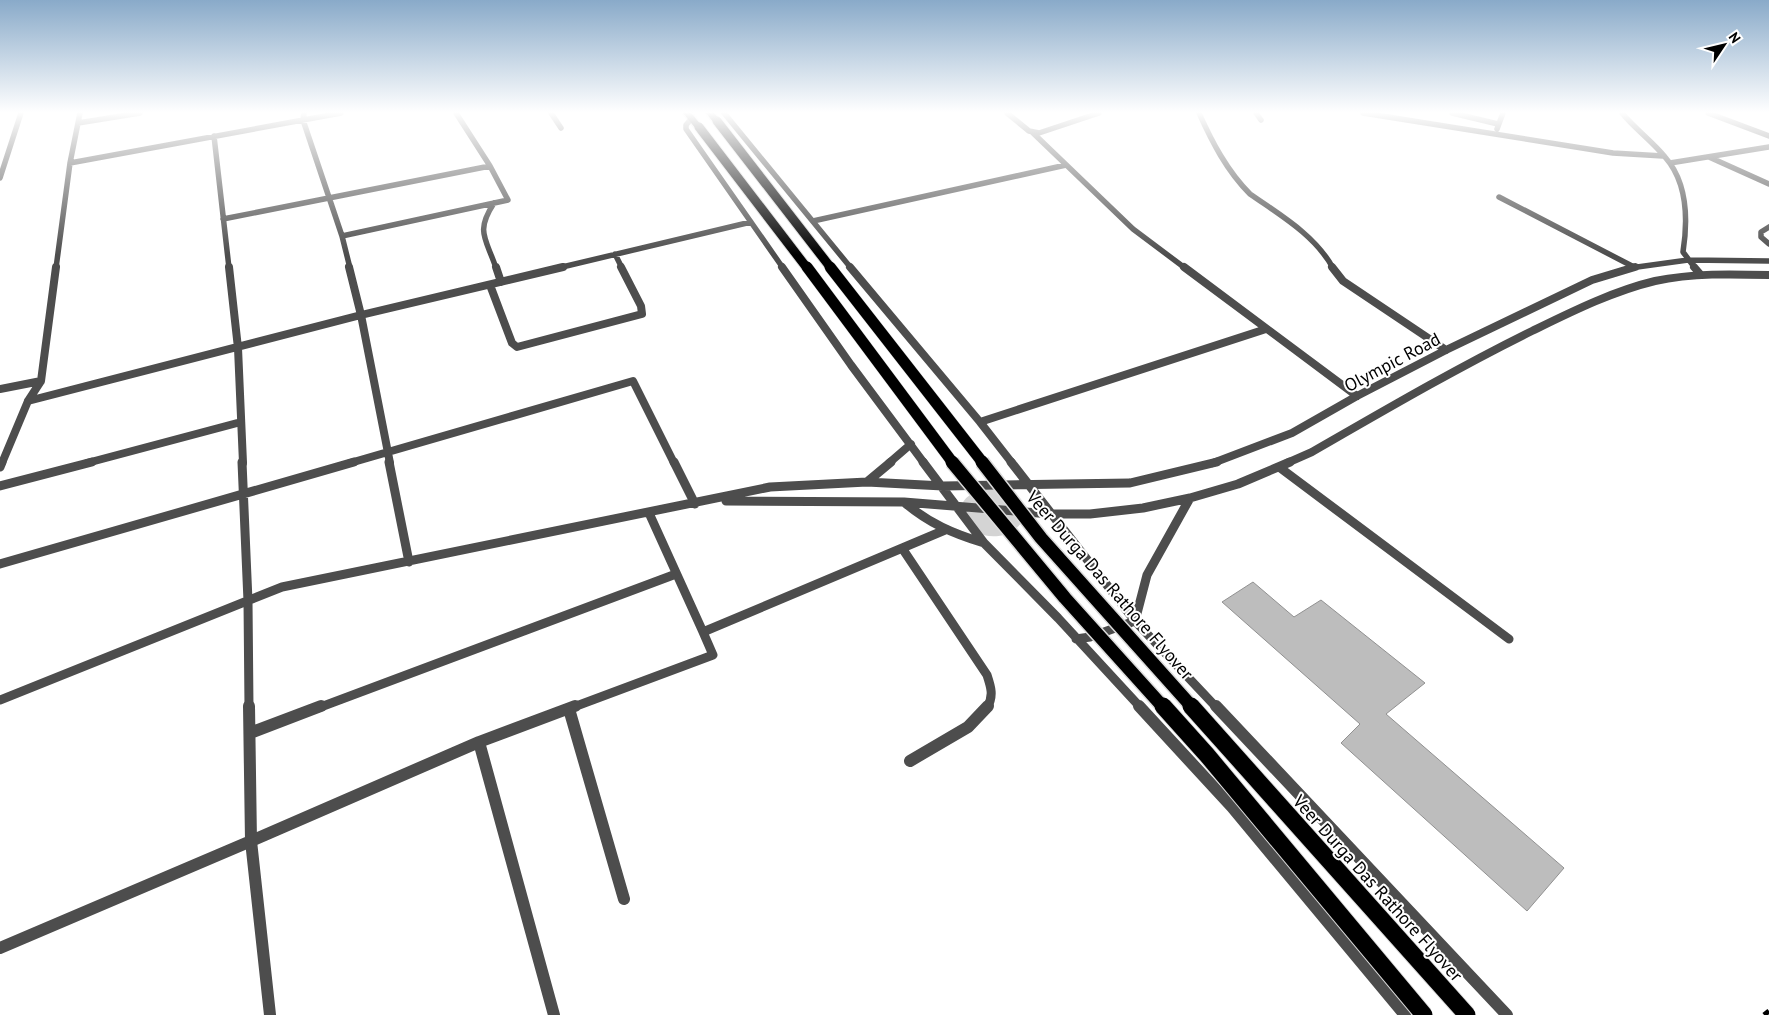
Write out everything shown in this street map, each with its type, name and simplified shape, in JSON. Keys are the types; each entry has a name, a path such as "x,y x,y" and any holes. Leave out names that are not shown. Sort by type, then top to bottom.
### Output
{"main road":[{"path":"725,160 893,381 941,448 1008,530 1065,598 1207,755 1424,1015"},
{"name":"Veer Durga Das Rathore Flyover","path":"751,160 920,384 1041,538 1467,1015"}],"street":[{"path":"0,178 3,160"},
{"path":"0,467 28,401 41,381 70,163 84,160"},
{"path":"217,160 238,348 248,601 251,841 270,1015"},
{"path":"317,160 342,236 361,315 409,562"},
{"path":"342,236 508,200 486,160"},
{"path":"707,160 851,365 984,543 1232,807 1406,1015"},
{"path":"764,160 862,282 980,422 1135,621 1507,1015"},
{"path":"1061,160 1133,229 1357,396"},
{"path":"1225,160 1250,194 1305,234 1329,261 1336,274 1343,281 1446,350"},
{"path":"1667,160 1682,190 1687,234 1683,252 1700,274"},
{"path":"1670,163 1685,160"},
{"path":"1718,160 1769,184"},
{"path":"813,221 1066,165"},
{"path":"223,218 330,199 490,166"},
{"path":"1499,197 1634,267"},
{"path":"494,203 485,217 482,228 501,282"},
{"path":"28,401 361,315 751,222"},
{"path":"1769,227 1761,232 1760,237 1769,244"},
{"path":"490,285 512,343 517,347 642,314 641,306 615,254"},
{"name":"Olympic Road","path":"712,500 770,487 867,482 943,486 1027,483 1130,483 1216,462 1292,433 1357,396 1446,350 1592,280 1634,267 1688,260 1769,261"},
{"path":"0,700 282,587 712,500 904,502 1050,514 1090,514 1144,508 1190,498 1238,484 1312,452 1468,363 1553,322 1638,286 1655,281 1700,274 1769,275"},
{"path":"980,422 1266,329"},
{"path":"0,389 41,381"},
{"path":"0,564 633,381 695,504"},
{"path":"0,486 241,422"},
{"path":"867,482 911,444"},
{"path":"1280,467 1509,639"},
{"path":"1135,621 1147,575 1190,498"},
{"path":"904,502 919,515 945,530 984,543"},
{"path":"0,948 479,742 713,656 649,513"},
{"path":"703,632 945,530"},
{"path":"902,548 987,675 992,688 990,702 977,720 910,761"},
{"path":"250,733 676,574"},
{"path":"1076,639 1098,634 1135,621"},
{"path":"570,709 624,899"},
{"path":"479,742 554,1015"}],"shaded area":[{"path":"984,490 996,490 1024,518 1010,533 989,536 982,535 971,528 960,509 969,496"}],"building":[{"path":"1253,582 1294,617 1321,600 1425,683 1386,714 1564,868 1527,911 1341,743 1360,724 1222,602"}],"railway":[{"path":"1764,1015 1769,1011"}]}
